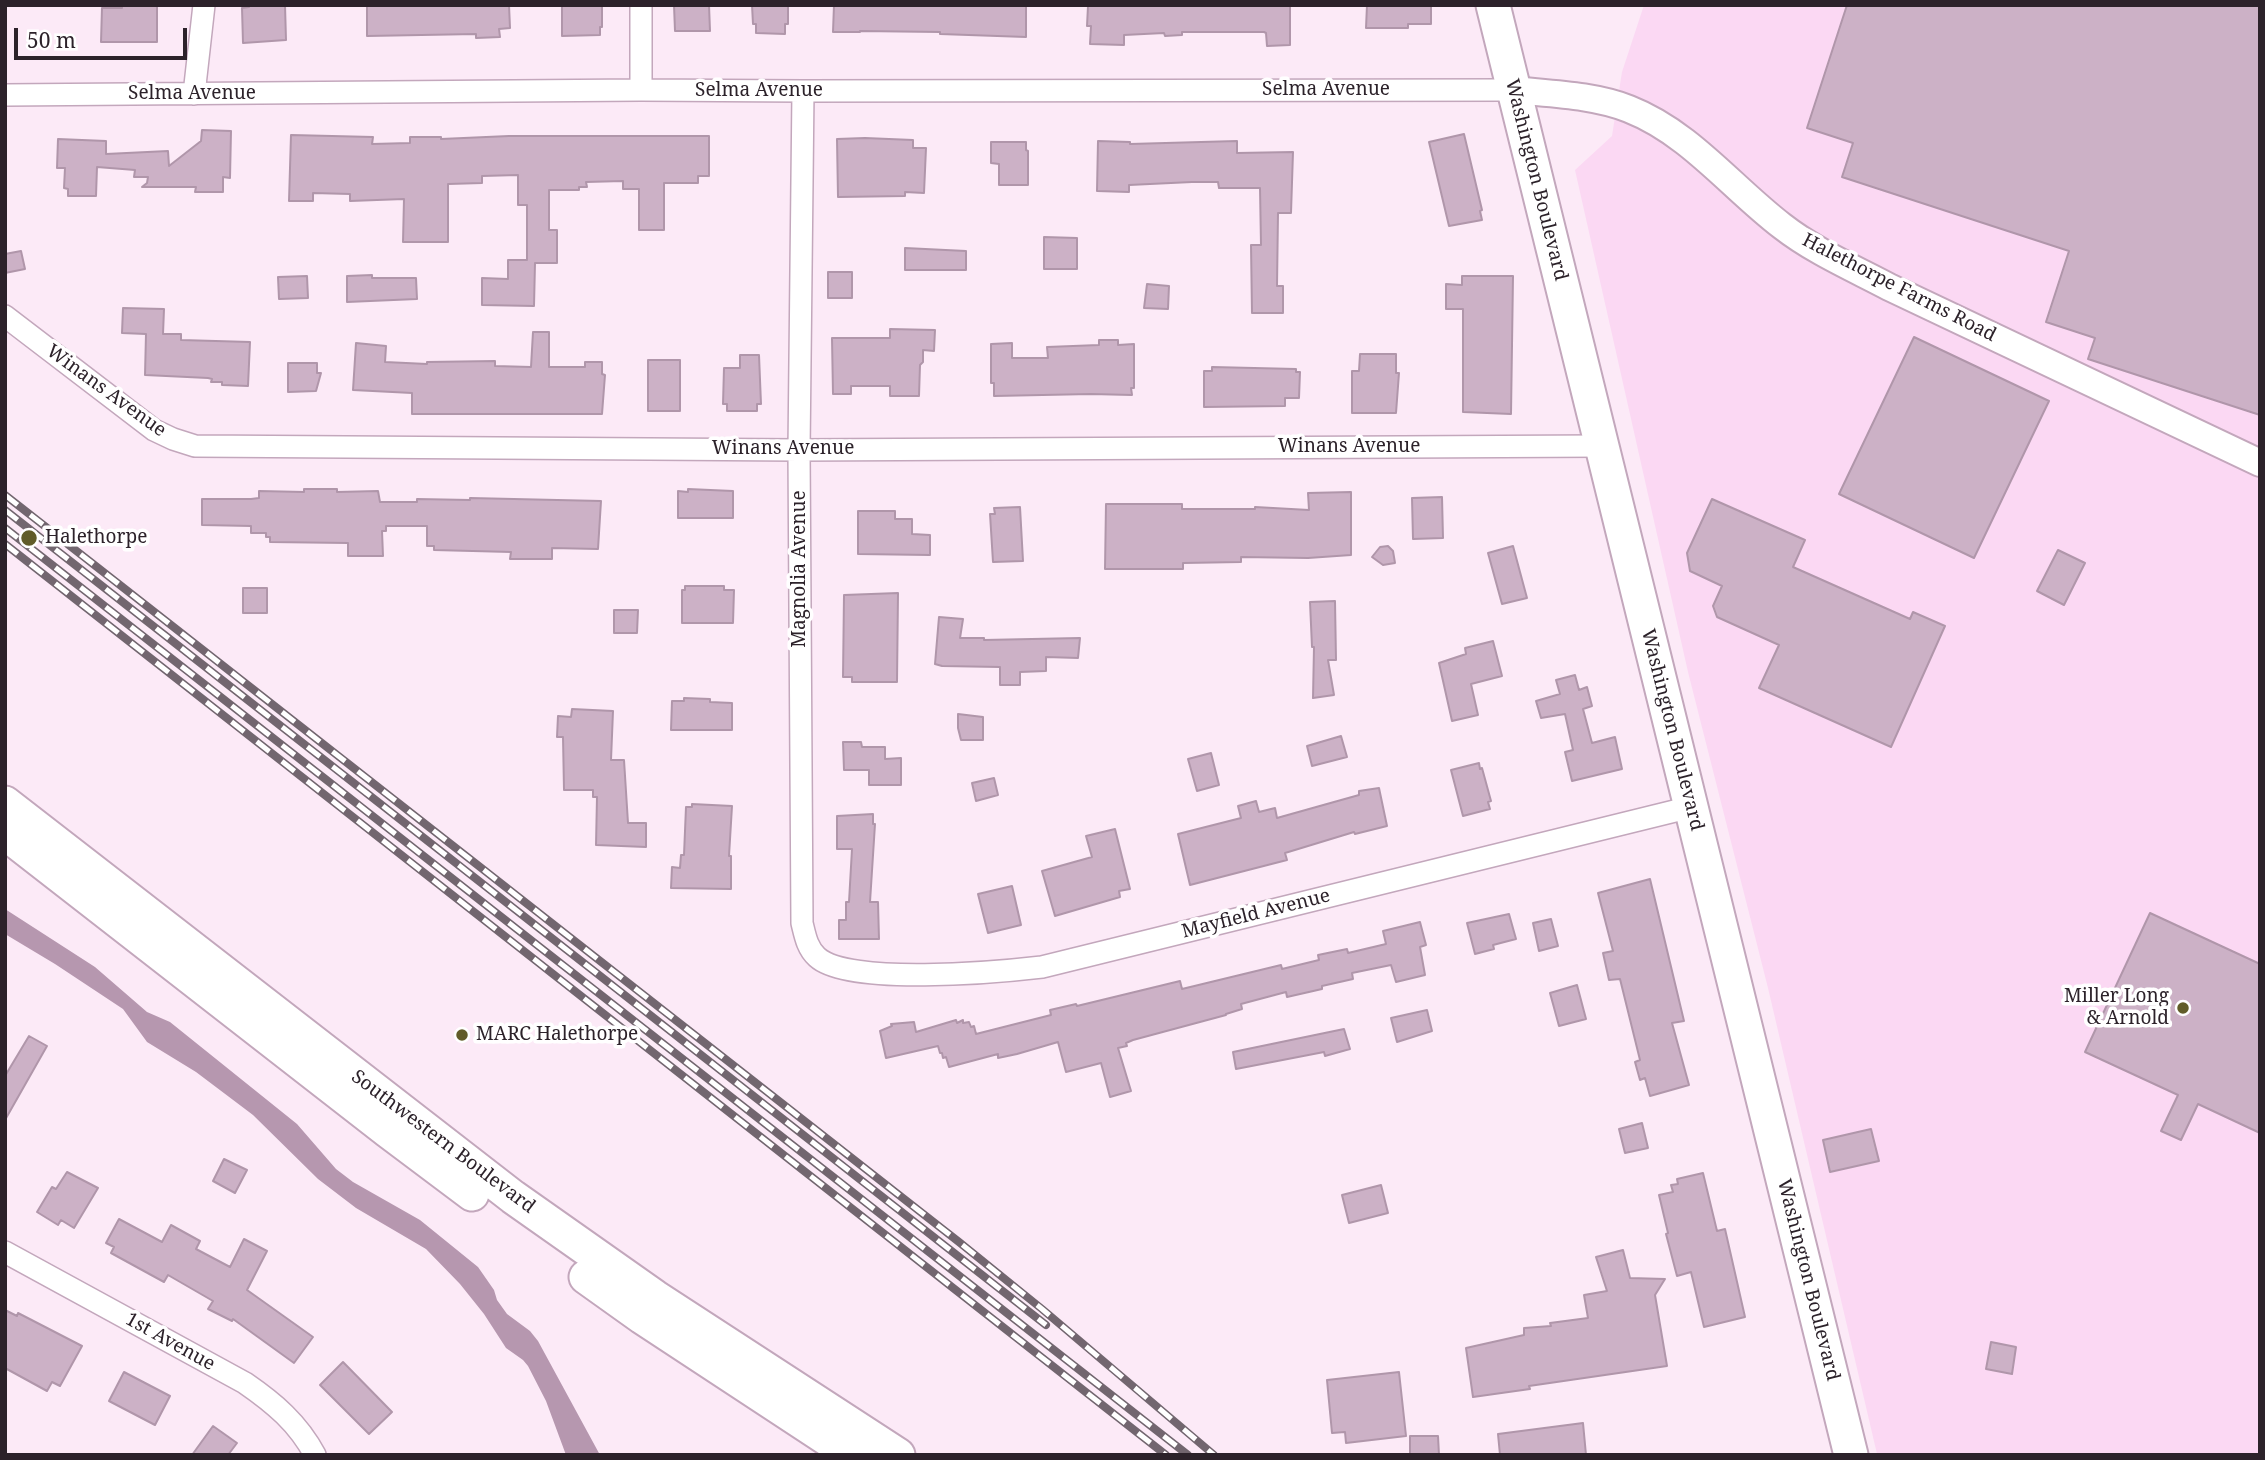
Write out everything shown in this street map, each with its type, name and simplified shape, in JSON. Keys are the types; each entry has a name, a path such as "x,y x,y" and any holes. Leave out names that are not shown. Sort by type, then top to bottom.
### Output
{"main road":[{"name":"Washington Boulevard","path":"1493,5 1851,1455"},
{"name":"Southwestern Boulevard","path":"5,803 513,1197 655,1297 898,1455"},
{"name":"Southwestern Boulevard","path":"5,833 387,1131 500,1215 642,1317 852,1455"}],"street":[{"path":"194,94 204,5"},
{"path":"641,5 641,90"},
{"name":"Selma Avenue","path":"5,95 641,90 1513,90"},
{"name":"Halethorpe Farms Road","path":"1513,90 1592,100 1627,108 1658,122 1686,141 1747,198 1784,228 1835,258 1889,287 2260,463"},
{"name":"Magnolia Avenue","path":"803,91 799,450 802,923 807,944 818,958"},
{"name":"Winans Avenue","path":"5,316 154,430 195,446 799,450 1602,446"},
{"name":"Mayfield Avenue","path":"818,958 840,968 915,975 1042,967 1691,807"},
{"name":"1st Avenue","path":"5,1252 245,1383 289,1417 315,1455"}],"shaded area":[{"path":"1644,5 2260,5 2260,1455 1877,1454 1768,988 1688,672 1575,170 1612,136 1622,72"},
{"path":"5,909 95,967 147,1012 170,1022 297,1124 336,1169 353,1182 420,1220 478,1267 507,1314 530,1331 538,1341 600,1455 566,1455 546,1401 528,1366 506,1348 460,1284 426,1249 356,1208 318,1179 253,1115 196,1072 147,1042 123,1009 5,934"}],"building":[{"path":"122,5 157,5 157,42 101,42 102,8 122,8"},
{"path":"249,5 285,5 286,40 243,43 242,8"},
{"path":"367,5 509,5 510,28 499,29 500,37 476,38 476,34 367,36"},
{"path":"562,5 602,5 600,35 562,36"},
{"path":"674,5 709,5 710,31 675,31"},
{"path":"752,5 788,5 785,34 756,33"},
{"path":"834,5 1026,5 1026,37 940,32 833,32"},
{"path":"1092,5 1290,5 1290,45 1267,46 1264,32 1124,35 1124,45 1090,44 1091,26 1087,26 1088,6"},
{"path":"1367,5 1431,5 1431,24 1408,24 1408,28 1366,28"},
{"path":"1847,5 2260,5 2260,415 2088,359 2095,338 2046,322 2069,251 1842,177 1853,143 1807,128"},
{"path":"202,130 231,131 230,178 223,177 223,192 195,192 196,187 142,187 147,183 148,177 134,177 135,170 97,167 96,196 68,196 68,189 64,188 65,168 57,168 58,139 106,141 106,154 168,151 169,166 201,141"},
{"path":"1464,134 1482,220 1449,226 1429,142"},
{"path":"291,135 373,137 372,144 410,143 410,137 441,139 509,136 709,136 709,176 698,176 698,183 664,183 664,230 639,230 639,189 623,189 623,181 586,182 587,187 579,187 579,190 549,190 549,230 557,230 557,263 535,263 534,306 482,305 482,278 508,279 508,260 527,260 527,205 518,205 518,175 482,176 482,183 448,184 448,242 403,242 404,199 350,201 350,194 313,193 313,201 289,201"},
{"path":"837,139 913,140 913,148 926,148 924,193 905,192 905,196 838,197"},
{"path":"1098,141 1130,144 1237,141 1237,153 1293,152 1291,213 1278,213 1277,286 1283,286 1283,313 1252,313 1251,245 1261,245 1260,188 1219,188 1218,182 1192,182 1129,185 1129,192 1097,191"},
{"path":"991,142 1026,142 1028,185 999,185 999,164 991,163"},
{"path":"1044,237 1077,238 1077,269 1044,269"},
{"path":"905,248 966,251 966,270 905,270"},
{"path":"21,251 25,269 5,273 5,254"},
{"path":"828,272 852,272 852,298 828,298"},
{"path":"372,275 372,278 416,278 417,299 347,302 347,276"},
{"path":"307,276 308,298 279,299 278,277"},
{"path":"1462,276 1513,276 1511,414 1463,412 1463,309 1446,309 1446,284 1462,285"},
{"path":"1147,284 1169,286 1168,309 1144,308"},
{"path":"123,308 164,309 163,334 181,334 181,340 250,342 248,386 222,385 222,382 211,382 212,379 208,378 145,375 146,334 122,333"},
{"path":"890,329 935,330 934,351 923,350 919,396 890,396 890,386 851,386 851,394 833,394 832,338 890,338"},
{"path":"533,332 549,332 549,367 585,367 585,362 602,362 602,374 605,375 602,414 412,414 412,393 353,390 356,343 386,346 385,362 427,364 495,361 495,366 531,367"},
{"path":"1914,337 2049,401 1974,558 1839,494"},
{"path":"1099,340 1118,340 1118,345 1134,344 1132,395 994,396 994,383 991,383 991,344 1012,343 1012,358 1048,358 1047,347 1099,345"},
{"path":"1360,354 1396,354 1396,373 1399,373 1396,413 1352,413 1352,371 1359,371"},
{"path":"740,355 759,355 761,404 757,404 757,411 727,411 727,404 723,404 724,368 740,368"},
{"path":"648,360 680,360 680,411 648,411"},
{"path":"288,363 317,363 317,373 321,373 316,391 288,392"},
{"path":"1212,367 1296,369 1296,372 1300,372 1299,398 1285,398 1285,406 1204,407 1204,371 1212,371"},
{"path":"304,489 337,489 337,492 378,491 380,502 470,498 601,501 598,549 552,548 552,559 510,559 511,552 434,550 434,546 427,546 427,526 386,526 386,531 382,531 383,556 348,556 348,543 270,542 266,533 251,533 251,526 202,525 202,499 251,499 259,498 259,491 304,492"},
{"path":"688,489 733,491 733,518 678,518 678,491 688,492"},
{"path":"1351,492 1351,555 1308,558 1241,557 1241,562 1183,563 1183,569 1105,569 1106,504 1182,504 1182,509 1255,507 1309,510 1308,493"},
{"path":"1442,497 1443,538 1413,539 1412,498"},
{"path":"1712,499 1805,540 1793,567 1910,619 1913,612 1945,626 1891,747 1759,688 1779,645 1717,617 1713,606 1722,586 1690,571 1687,553"},
{"path":"1020,507 1023,561 993,562 990,514 995,514 994,508"},
{"path":"858,511 895,511 895,519 912,519 912,534 930,535 930,555 858,554"},
{"path":"1388,546 1393,551 1395,563 1383,565 1372,557 1380,547"},
{"path":"1513,546 1527,598 1502,604 1488,553"},
{"path":"2058,550 2085,563 2064,605 2037,591"},
{"path":"685,586 724,586 724,590 734,590 733,623 682,623 682,590 685,590"},
{"path":"243,588 267,588 267,613 243,613"},
{"path":"898,593 897,682 852,682 852,677 843,677 844,595"},
{"path":"1335,601 1336,660 1328,660 1334,695 1313,698 1314,647 1310,602"},
{"path":"614,610 638,610 637,633 614,633"},
{"path":"939,617 963,619 960,638 1080,638 1078,658 1046,657 1046,671 1020,672 1020,685 1000,685 1000,667 935,664"},
{"path":"1493,641 1502,676 1471,684 1478,715 1452,721 1439,663 1466,654 1465,648"},
{"path":"1575,675 1579,690 1587,687 1592,706 1583,709 1592,743 1615,737 1622,769 1572,781 1565,752 1573,750 1565,714 1541,718 1536,701 1560,694 1556,680"},
{"path":"684,698 732,703 732,730 671,730 672,701 684,701"},
{"path":"572,709 613,711 611,760 624,760 628,823 646,823 646,847 596,845 597,797 593,797 593,790 564,790 563,737 557,737 558,716 571,717"},
{"path":"958,714 983,717 983,740 961,740"},
{"path":"1341,736 1347,757 1312,766 1307,746"},
{"path":"843,742 861,742 862,747 885,747 885,759 901,758 901,785 869,785 869,770 844,770"},
{"path":"1211,753 1219,785 1197,791 1188,759"},
{"path":"1479,763 1491,801 1488,802 1490,809 1463,816 1451,770"},
{"path":"994,778 998,795 976,801 972,783"},
{"path":"1379,788 1387,826 1355,834 1354,832 1285,853 1287,860 1190,885 1178,834 1241,818 1238,806 1256,801 1259,812 1275,808 1277,818 1359,795 1359,791"},
{"path":"692,804 732,806 729,856 731,889 671,888 672,867 680,868 681,855 684,855 686,807 692,807"},
{"path":"873,814 875,824 870,902 878,902 879,939 839,939 839,920 846,920 846,902 849,902 852,849 837,849 837,816"},
{"path":"1115,829 1130,889 1119,891 1120,897 1055,916 1042,871 1092,857 1086,836"},
{"path":"1650,879 1684,1021 1672,1023 1689,1085 1650,1096 1645,1078 1640,1080 1635,1062 1640,1060 1620,979 1609,980 1603,953 1613,951 1598,893"},
{"path":"1012,886 1021,925 988,933 978,894"},
{"name":"Miller Long & Arnold","path":"2150,913 2260,964 2260,1133 2198,1104 2181,1140 2161,1131 2178,1095 2085,1052"},
{"path":"1509,914 1516,939 1493,945 1494,949 1475,954 1467,923"},
{"path":"1551,919 1558,946 1539,951 1533,923"},
{"path":"1420,922 1426,945 1420,947 1425,975 1396,982 1391,965 1352,973 1353,979 1322,986 1322,989 1287,997 1286,992 1241,1004 1242,1009 1226,1015 1133,1040 1126,1043 1127,1046 1118,1048 1131,1091 1110,1097 1101,1063 1066,1072 1058,1042 1017,1054 998,1058 998,1054 949,1067 938,1046 886,1058 880,1031 892,1026 891,1024 914,1022 916,1032 963,1020 963,1023 969,1022 971,1027 974,1026 976,1034 1051,1015 1050,1010 1180,981 1182,989 1281,965 1282,969 1319,960 1318,955 1347,949 1348,953 1386,944 1383,931"},
{"path":"1577,985 1586,1019 1559,1026 1550,993"},
{"path":"1427,1010 1432,1031 1397,1042 1391,1018"},
{"path":"1344,1029 1350,1049 1325,1056 1324,1052 1236,1069 1233,1052"},
{"path":"29,1036 47,1046 5,1120 5,1076"},
{"path":"1642,1123 1648,1148 1625,1153 1619,1129"},
{"path":"1871,1129 1879,1161 1830,1172 1823,1140"},
{"path":"224,1159 247,1170 235,1193 213,1181"},
{"path":"67,1172 98,1188 74,1228 61,1220 58,1225 37,1212 52,1187 56,1189"},
{"path":"1703,1173 1717,1231 1725,1229 1745,1317 1704,1327 1691,1272 1677,1276 1659,1195 1673,1192 1671,1185 1678,1184 1677,1179"},
{"path":"1381,1185 1388,1213 1349,1223 1342,1195"},
{"path":"119,1219 162,1242 171,1225 200,1241 196,1249 230,1267 244,1239 267,1251 247,1290 313,1337 294,1363 233,1319 232,1321 208,1309 213,1301 168,1275 164,1282 111,1253 114,1247 106,1243"},
{"path":"1623,1250 1630,1278 1665,1279 1655,1295 1667,1366 1473,1397 1466,1348 1524,1335 1524,1328 1551,1326 1550,1323 1588,1318 1584,1295 1607,1291 1596,1257"},
{"path":"5,1310 17,1316 18,1313 82,1346 60,1386 52,1382 47,1391 5,1368"},
{"path":"1991,1342 2016,1347 2012,1374 1986,1369"},
{"path":"343,1362 392,1412 369,1434 320,1385"},
{"path":"124,1372 170,1396 155,1425 109,1401"},
{"path":"1399,1372 1406,1436 1346,1443 1345,1432 1332,1433 1327,1380"},
{"path":"1583,1423 1586,1455 1500,1455 1498,1434"},
{"path":"213,1426 237,1443 228,1455 192,1455"},
{"path":"1410,1436 1438,1436 1439,1455 1410,1455"}],"railway":[{"path":"5,495 959,1242 1214,1455"},
{"path":"5,510 1046,1325"},
{"path":"5,528 1188,1455"},
{"path":"5,544 1166,1455"}],"place":[{"name":"Halethorpe","path":"29,538"},
{"name":"Miller Long & Arnold","path":"2183,1008"},
{"name":"MARC Halethorpe","path":"462,1035"}]}
